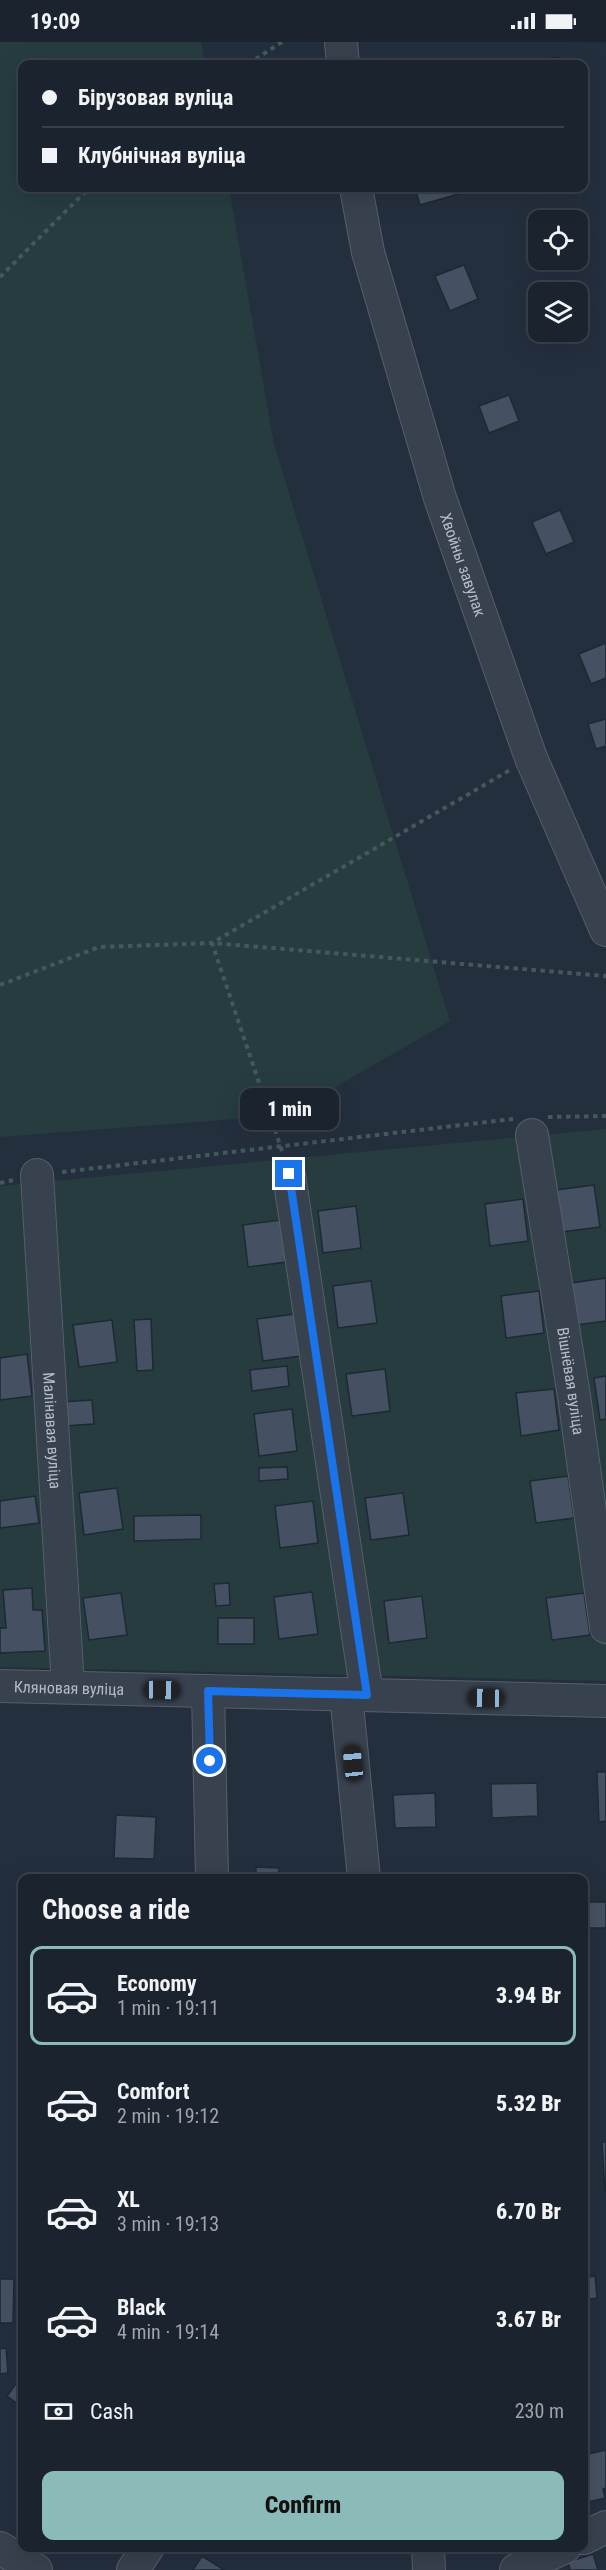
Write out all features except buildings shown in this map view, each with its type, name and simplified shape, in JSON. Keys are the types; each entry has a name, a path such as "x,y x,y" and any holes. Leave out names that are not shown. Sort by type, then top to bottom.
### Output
{"street":[{"path":"341,42 343,60"},
{"name":"Хвойны завулак","path":"357,192 368,252 440,498 531,758 606,930"},
{"name":"Вішнёвая вуліца","path":"530,1126 574,1396 606,1627"},
{"path":"289,1174 357,1695 364,1874"},
{"name":"Малінавая вуліца","path":"37,1176 68,1687"},
{"name":"Кляновая вуліца","path":"0,1686 606,1701"},
{"path":"208,1691 212,1874"},
{"path":"588,2536 606,2527"},
{"path":"0,2548 36,2570"},
{"path":"133,2570 145,2552"},
{"path":"428,2552 429,2570"},
{"path":"516,2570 554,2552"}],"path":[{"path":"254,60 282,42"},
{"path":"0,277 85,192"},
{"path":"212,943 531,758"},
{"path":"212,943 289,1174"},
{"path":"0,985 99,947 212,943 606,976"},
{"path":"0,1183 37,1176 280,1145 530,1126 606,1116"}],"green space":[{"path":"0,42 201,42 204,60 18,60 18,192 230,192 274,444 450,1021 287,1115 0,1137"},
{"path":"606,1129 606,1681 0,1667 0,1186"}],"route":[{"path":"210,1761 208,1691 367,1695 289,1174"}]}
